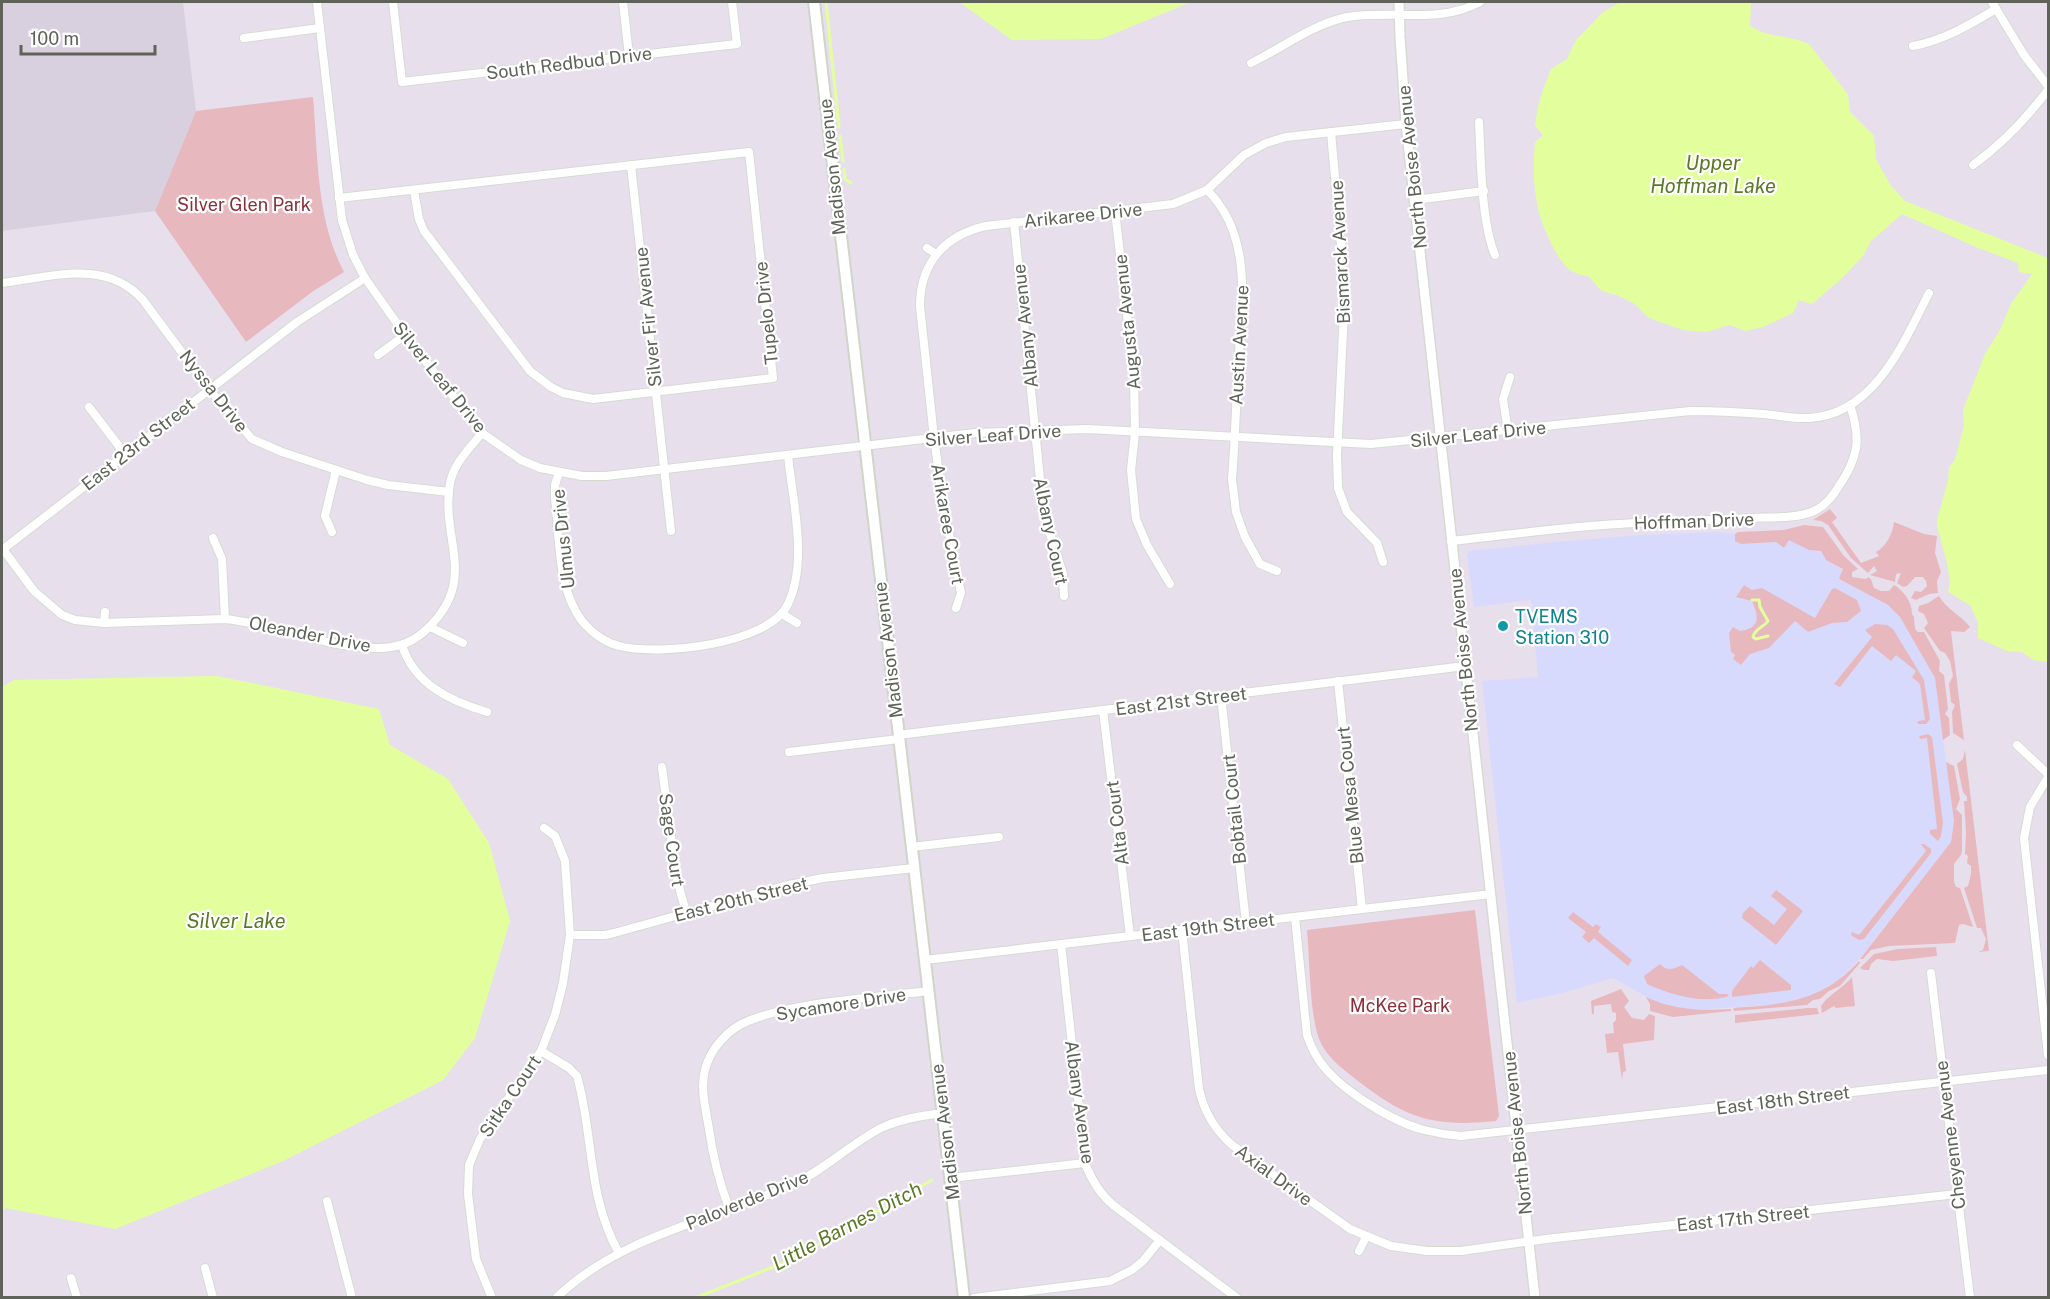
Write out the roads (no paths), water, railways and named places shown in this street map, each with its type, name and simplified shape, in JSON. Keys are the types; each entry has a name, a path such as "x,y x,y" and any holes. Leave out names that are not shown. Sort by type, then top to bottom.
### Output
{"main road":[{"name":"Madison Avenue","path":"814,2 964,1298"}],"street":[{"name":"Silver Leaf Drive","path":"317,2 339,198 344,230 352,255 364,278 405,335 482,433 521,460 559,472 582,476 606,476 975,433 1036,430 1087,429 1337,443 1390,443 1690,411 1734,411 1809,418 1834,412 1850,405 1876,385 1885,374 1929,292"},
{"name":"South Redbud Drive","path":"393,2 402,82 737,44 732,2"},
{"path":"623,2 629,56"},
{"name":"North Boise Avenue","path":"1399,2 1406,124 1535,1298"},
{"path":"1251,63 1321,26 1340,19 1399,14 1443,15 1480,2"},
{"path":"1992,2 2024,55 2049,86"},
{"path":"1913,46 1932,43 1957,32 1996,9"},
{"path":"244,38 320,28"},
{"path":"1973,165 2028,118 2049,90"},
{"path":"1479,122 1490,244 1495,255"},
{"name":"Arikaree Drive","path":"934,438 920,297 925,276 944,244 972,229 1173,204 1207,190 1244,155 1258,146 1286,137 1406,124"},
{"name":"Bismarck Avenue","path":"1331,132 1345,291 1337,443 1340,495 1352,519 1377,543 1383,562"},
{"name":"Tupelo Drive","path":"339,198 749,152 773,378 593,399 563,393 530,371 429,238 419,219 414,191"},
{"name":"Silver Fir Avenue","path":"631,165 671,531"},
{"name":"Austin Avenue","path":"1207,190 1220,206 1233,230 1243,273 1232,479 1234,501 1239,525 1260,564 1277,571"},
{"path":"1415,200 1484,191"},
{"name":"Augusta Avenue","path":"1115,212 1134,375 1135,433 1131,470 1136,519 1147,545 1170,584"},
{"name":"Albany Avenue","path":"1014,222 1036,430"},
{"path":"927,248 936,254"},
{"name":"Nyssa Drive","path":"2,283 88,273 117,279 135,291 143,300 208,389 252,439 282,452 388,485 449,492"},
{"name":"East 23rd Street","path":"2,549 208,389 311,313 364,278"},
{"path":"378,355 405,335"},
{"path":"1508,431 1503,399 1510,377"},
{"name":"Hoffman Drive","path":"1451,541 1616,524 1806,514 1825,504 1851,468 1857,448 1857,437 1850,405"},
{"path":"89,407 125,454"},
{"name":"Albany Court","path":"1036,430 1041,489 1048,528 1063,574 1064,596"},
{"name":"Oleander Drive","path":"2,549 34,591 62,615 75,620 104,623 225,619 244,621 310,638 368,648 402,645 422,635 446,608 454,583 456,565 448,504 451,481 460,460 482,433"},
{"name":"Arikaree Court","path":"934,438 944,509 961,593 956,608"},
{"path":"788,456 799,561 796,584 788,606 782,614 797,623"},
{"path":"333,532 325,516 336,470"},
{"name":"Ulmus Drive","path":"559,472 555,485 555,498 564,578 576,611 597,636 606,642 630,648 660,650 722,642 748,635 782,614"},
{"path":"213,538 222,559 225,619"},
{"path":"104,623 105,612"},
{"path":"430,627 463,643"},
{"path":"402,645 412,667 429,686 466,706 487,712"},
{"name":"East 21st Street","path":"789,752 1103,710 1465,666"},
{"name":"Blue Mesa Court","path":"1338,681 1362,909"},
{"name":"Bobtail Court","path":"1221,696 1246,923"},
{"name":"Alta Court","path":"1103,710 1130,936"},
{"path":"2017,745 2049,775 2030,807 2024,831 2025,856 2044,980 2049,1055"},
{"name":"Sage Court","path":"662,767 676,876 686,912"},
{"name":"Sitka Court","path":"492,1298 476,1259 468,1194 469,1165 480,1139 541,1051 555,1015 563,983 570,935 565,861 555,836 544,828"},
{"path":"911,847 999,837"},
{"name":"East 20th Street","path":"570,935 605,935 784,886 823,878 914,868"},
{"name":"East 19th Street","path":"924,960 1491,894"},
{"name":"East 18th Street","path":"1295,917 1307,1035 1311,1047 1331,1075 1383,1112 1421,1130 1461,1136 2049,1070"},
{"name":"Axial Drive","path":"1182,930 1199,1089 1210,1120 1224,1138 1323,1210 1366,1237 1391,1246 1442,1252 1529,1241"},
{"name":"Albany Avenue","path":"1060,944 1085,1163 1105,1198 1237,1298"},
{"name":"Cheyenne Avenue","path":"1931,973 1970,1298"},
{"name":"Sycamore Drive","path":"729,1208 714,1164 703,1084 705,1069 720,1041 733,1029 747,1021 766,1016 804,1007 928,991"},
{"path":"541,1051 577,1076 597,1197 608,1232 620,1253"},
{"name":"Paloverde Drive","path":"556,1298 586,1273 620,1253 650,1239 803,1180 888,1125 942,1113"},
{"path":"950,1178 1085,1163"},
{"name":"East 17th Street","path":"1529,1241 1958,1194"},
{"path":"327,1201 352,1298"},
{"path":"1359,1251 1366,1237"},
{"path":"974,1298 1110,1281 1132,1270 1143,1261 1160,1240"},
{"path":"205,1268 213,1298"},
{"path":"71,1278 77,1298"}],"water":[{"path":"961,2 1191,2 1101,39 1012,40"},
{"name":"Upper Hoffman Lake","path":"1620,2 1751,2 1750,26 1764,33 1809,44 1848,95 1850,112 1874,136 1876,159 1891,186 1905,201 2048,258 2048,662 2033,660 2022,652 2007,651 1978,638 1978,623 1970,605 1948,592 1950,582 1947,563 1937,526 1948,481 1949,467 1955,460 1964,425 1963,410 1985,354 2000,330 2011,304 2032,274 2019,272 2018,263 1902,214 1870,242 1864,255 1842,278 1812,304 1799,300 1793,313 1763,327 1745,331 1730,325 1706,332 1683,330 1649,318 1635,304 1602,291 1588,276 1570,270 1550,242 1536,200 1535,142 1543,135 1535,125 1539,101 1551,69 1567,59 1576,40 1602,13"},
{"name":"Silver Lake","path":"217,676 379,709 390,745 448,779 489,843 510,921 475,1038 443,1080 283,1161 115,1229 6,1208 2,1211 2,687 14,680"}],"waterway":[{"name":"Little Barnes Ditch","path":"826,2 839,127"},
{"name":"Little Barnes Ditch","path":"840,136 843,161"},
{"name":"Little Barnes Ditch","path":"844,169 845,179 851,183"},
{"path":"1752,600 1759,600 1760,607 1768,621 1755,632 1753,637 1756,639 1768,636"},
{"name":"Little Barnes Ditch","path":"695,1298 791,1260 932,1180"}],"place":[{"name":"TVEMS Station 310","path":"1503,626"}],"park label":[{"name":"Silver Glen Park","path":"244,204"},
{"name":"McKee Park","path":"1400,1005"}]}
